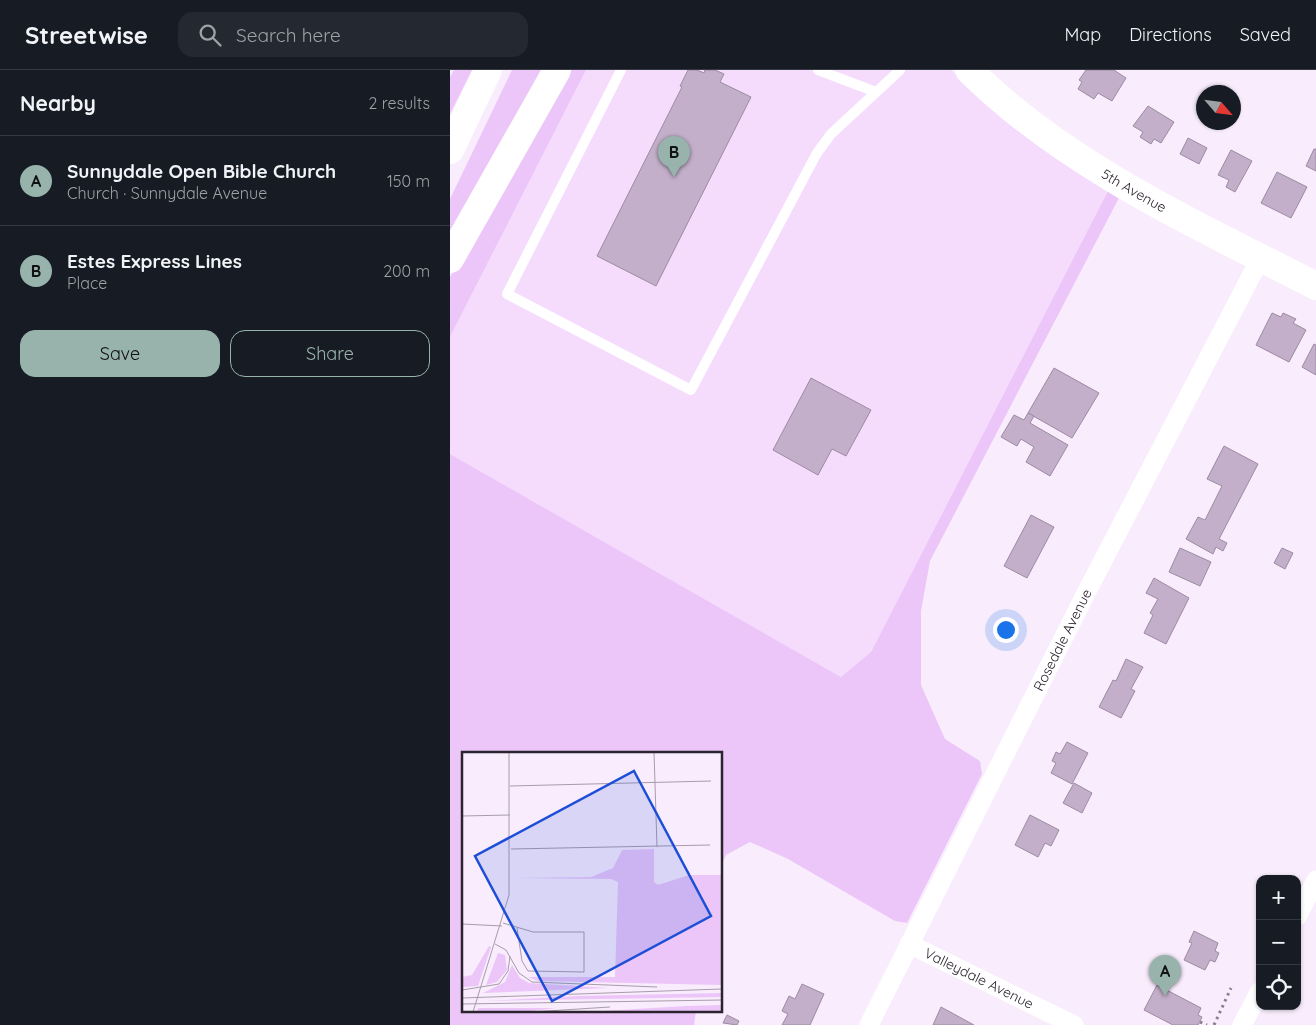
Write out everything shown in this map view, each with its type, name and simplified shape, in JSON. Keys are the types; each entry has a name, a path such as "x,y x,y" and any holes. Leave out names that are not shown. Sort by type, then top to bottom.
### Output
{"main road":[{"path":"450,150 488,70"},
{"path":"450,259 557,70"},
{"name":"5th Avenue","path":"969,70 1017,113 1082,160 1316,286"}],"street":[{"name":"Rosedale Avenue","path":"868,1025 1098,570 1260,257"},
{"path":"1301,909 1316,880"},
{"name":"Valleydale Avenue","path":"909,944 1074,1025"},
{"path":"1242,1025 1256,999"}],"lane":[{"path":"621,70 507,294 691,390 817,153 831,134 900,70"},
{"path":"818,70 876,92"}],"path":[{"path":"1214,1025 1231,988"},
{"path":"1200,1022 1207,1025"}],"shaded area":[{"path":"454,70 472,70 450,114 450,77"},
{"path":"512,70 545,70 450,239 450,199"},
{"path":"568,70 586,70 450,337 450,277"},
{"path":"586,70 951,70 977,95 1110,187 871,652 841,677 450,454 450,337"},
{"path":"1110,187 1121,194 930,561 921,611 921,685 945,739 980,761 982,774 907,923 895,921 788,859 750,842 726,855 722,864 722,752 462,752 462,1012 696,1012 694,1025 450,1025 450,454 841,677 871,652"}],"building":[{"path":"688,70 697,70 704,73 705,70 715,70 724,74 720,82 751,97 656,286 597,256 682,87 680,86"},
{"path":"1086,70 1114,70 1126,78 1112,101 1098,93 1094,99 1078,89 1082,82 1079,80"},
{"path":"1148,106 1174,122 1161,143 1154,139 1151,144 1140,137 1143,132 1133,126"},
{"path":"1188,138 1207,148 1199,164 1180,154"},
{"path":"1314,149 1316,149 1316,171 1306,166"},
{"path":"1231,150 1252,161 1235,192 1226,187 1229,180 1218,175"},
{"path":"1277,172 1307,187 1291,218 1261,203"},
{"path":"1272,313 1281,317 1283,313 1296,319 1293,323 1306,330 1289,362 1256,345"},
{"path":"1314,344 1316,345 1316,375 1302,367"},
{"path":"1054,368 1099,393 1072,438 1028,413"},
{"path":"811,378 871,410 846,456 832,449 818,475 773,450"},
{"path":"1028,413 1034,416 1030,423 1068,445 1050,476 1026,462 1034,447 1021,439 1017,446 1001,437 1014,415 1024,420"},
{"path":"1224,446 1258,464 1219,539 1227,543 1223,551 1216,547 1213,554 1186,539 1198,517 1205,520 1222,486 1207,479"},
{"path":"1031,515 1054,527 1027,578 1004,566"},
{"path":"1180,548 1211,562 1200,586 1169,572"},
{"path":"1282,548 1293,553 1285,569 1274,563"},
{"path":"1154,578 1189,598 1166,644 1144,633 1153,615 1150,613 1158,599 1146,593"},
{"path":"1126,659 1143,667 1131,689 1135,691 1121,718 1099,707 1113,680 1116,681"},
{"path":"1067,742 1088,753 1072,784 1051,773 1056,763 1052,761 1056,752 1060,754"},
{"path":"1074,783 1092,793 1082,813 1063,803"},
{"path":"1030,815 1059,830 1051,846 1045,843 1038,857 1015,845"},
{"path":"1194,931 1218,943 1215,951 1219,953 1215,962 1210,960 1205,970 1184,960 1192,943 1189,942"},
{"path":"802,984 824,994 810,1025 782,1025 788,1014 782,1011 789,996 795,999"},
{"path":"1157,985 1201,1008 1198,1015 1202,1017 1198,1025 1173,1025 1144,1010"},
{"path":"941,1007 974,1025 933,1025"},
{"path":"727,1015 739,1021 737,1025 723,1023"}],"place":[{"name":"Estes Express Lines","path":"674,177"},
{"name":"Sunnydale Open Bible Church","path":"1165,996"}]}
